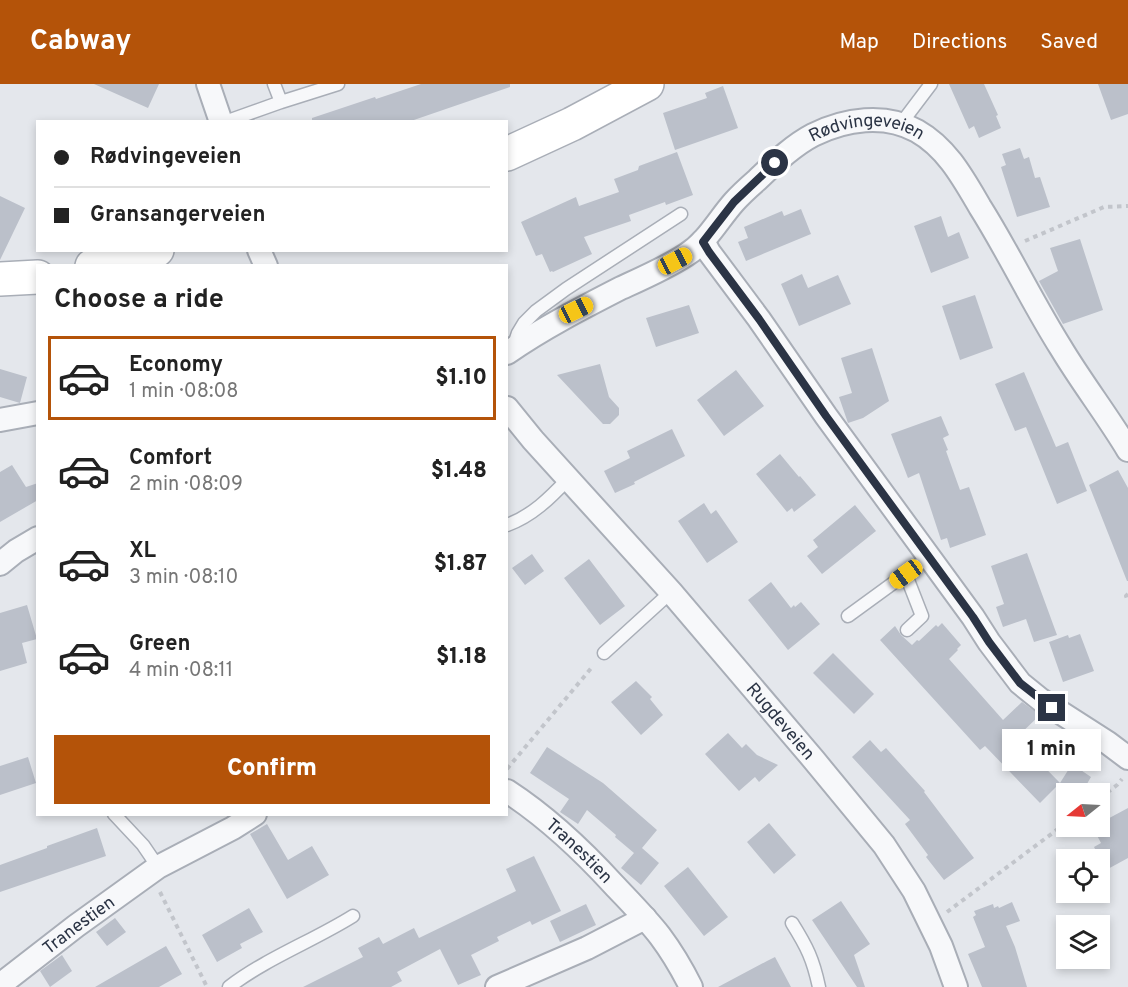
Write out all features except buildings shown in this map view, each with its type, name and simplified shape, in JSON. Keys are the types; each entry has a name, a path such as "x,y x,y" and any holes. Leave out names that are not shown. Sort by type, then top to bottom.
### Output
{"street":[{"path":"207,84 222,120"},
{"path":"508,154 572,124 647,84"},
{"name":"Rødvingeveien","path":"510,351 576,310 686,255 703,242 734,202 775,163 811,136 849,122 887,120 916,130 939,146 957,168 1006,249 1062,350 1128,450"},
{"path":"703,242 1020,683 1041,700 1108,743 1125,768"},
{"path":"100,264 149,252"},
{"path":"0,279 36,277"},
{"name":"Rugdeveien","path":"508,409 533,440 671,592 884,845 914,891 941,946 956,987"},
{"path":"0,420 36,413"},
{"path":"0,564 36,539"},
{"name":"Tranestien","path":"508,792 584,852 645,918 672,953 692,987"},
{"name":"Tranestien","path":"0,985 158,867 252,816"},
{"path":"497,987 587,948 645,918"}],"lane":[{"path":"274,84 281,102"},
{"path":"229,120 338,84"},
{"path":"900,125 931,84"},
{"path":"510,351 524,323 536,311 681,214"},
{"path":"508,525 534,510 568,479"},
{"path":"848,616 928,557"},
{"path":"906,574 922,616 907,630"},
{"path":"604,653 671,592"},
{"path":"116,816 143,845 158,867"},
{"path":"229,987 258,967 353,916"},
{"path":"792,923 809,951 819,987"}],"path":[{"path":"1006,249 1104,207 1128,206"},
{"path":"1128,594 1126,596 1128,601"},
{"path":"508,768 604,653"},
{"path":"1110,790 1117,785 1125,768"},
{"path":"928,921 950,909 1056,830"},
{"path":"160,891 207,987"}],"route":[{"path":"775,163 734,202 703,242 989,642 1020,683 1052,708"}]}
